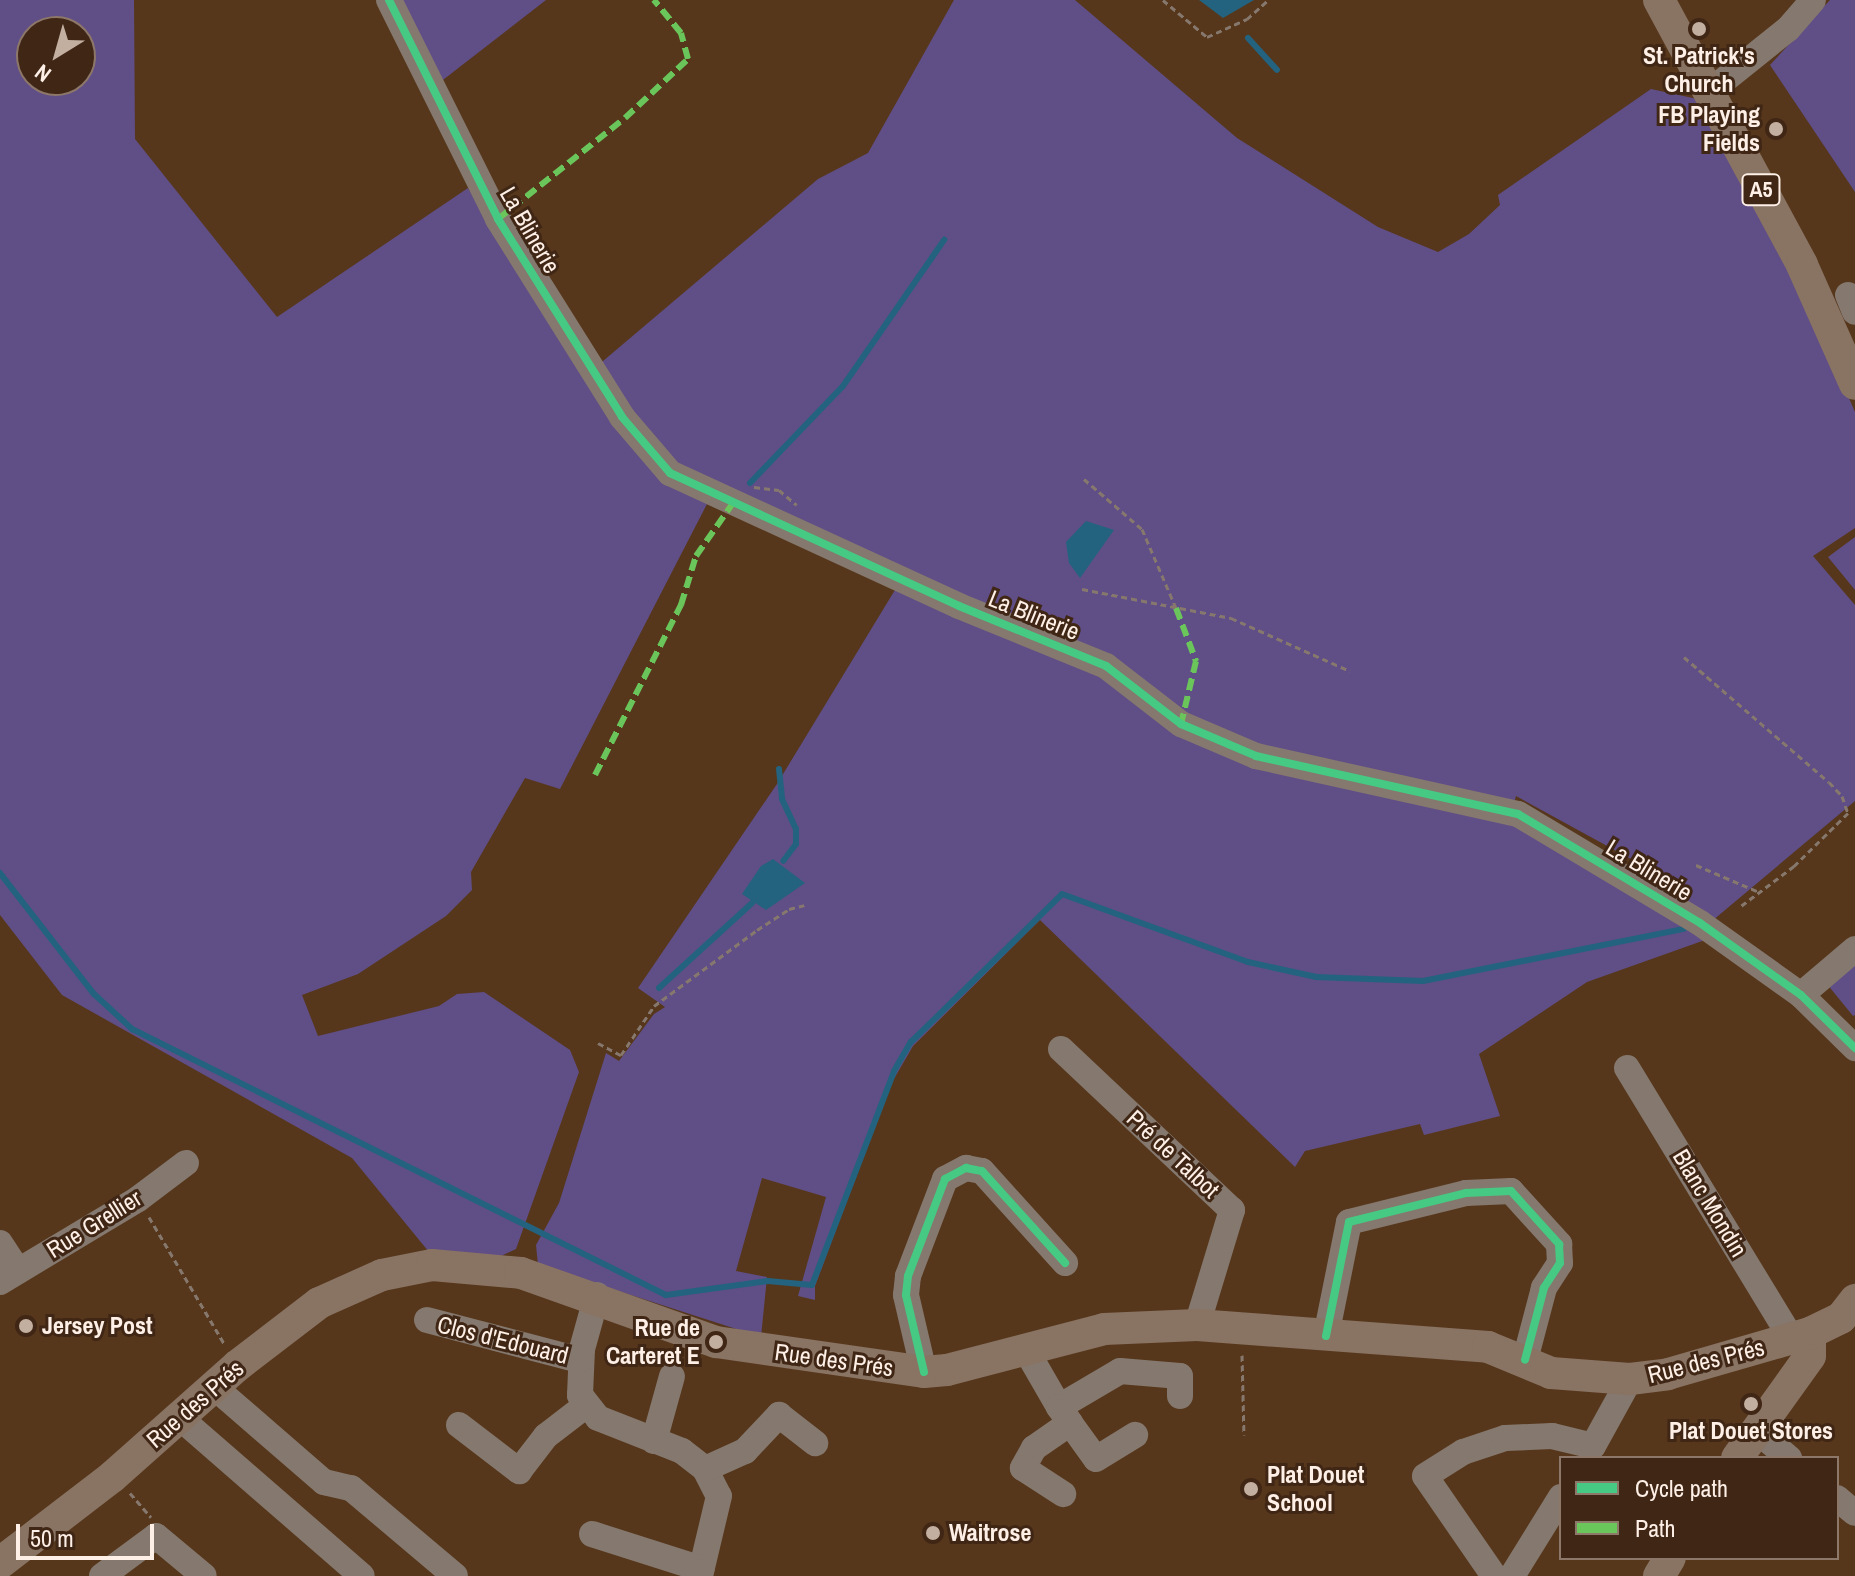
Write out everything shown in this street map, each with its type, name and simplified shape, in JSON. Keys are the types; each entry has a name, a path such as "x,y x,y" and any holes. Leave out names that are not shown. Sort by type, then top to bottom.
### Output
{"main road":[{"name":"A5","path":"1659,0 1802,265 1855,384"},
{"name":"Rue des Prés","path":"0,1563 112,1477 225,1376 342,1289 406,1269 477,1266 521,1273 597,1295 716,1342 924,1372 947,1370 1104,1329 1197,1325 1240,1331 1488,1347 1579,1378 1630,1379 1801,1336 1841,1318 1855,1300"},
{"path":"1738,1456 1810,1356 1801,1336"}],"street":[{"name":"La Blinerie","path":"389,0 498,219 622,417 670,473 959,606 1106,666 1181,724 1256,756 1518,814 1700,923 1801,995 1855,1048"},
{"path":"1708,93 1788,29 1813,0"},
{"path":"1801,995 1855,949"},
{"name":"Pré de Talbot","path":"1061,1049 1232,1210 1197,1325"},
{"name":"Blanc Mondin","path":"1627,1068 1801,1336"},
{"name":"Rue Grellier","path":"9,1276 138,1199 186,1163"},
{"path":"924,1372 907,1285 945,1179 966,1168 982,1171 1065,1263"},
{"path":"1326,1336 1349,1222 1466,1193 1511,1191 1559,1244 1560,1254 1560,1263 1544,1288 1525,1360"},
{"path":"0,1243 9,1276"},
{"path":"592,1534 701,1573 719,1496 705,1469 682,1451 614,1427 585,1406 578,1379 580,1360 597,1295"},
{"name":"Clos d'Edouard","path":"427,1320 580,1360"},
{"path":"1025,1348 1065,1415 1096,1459 1135,1435"},
{"path":"1063,1494 1023,1468 1034,1448 1065,1415 1120,1371 1180,1376 1180,1396"},
{"path":"225,1376 324,1482 351,1488 455,1576"},
{"path":"654,1441 672,1376"},
{"path":"1494,1576 1425,1476 1463,1452 1505,1438 1552,1436 1590,1452 1630,1379"},
{"path":"459,1425 519,1471 546,1436 585,1406"},
{"path":"705,1469 745,1451 779,1415 815,1443"},
{"path":"179,1417 362,1576"},
{"path":"1757,1431 1787,1456"},
{"path":"1512,1576 1559,1500"},
{"path":"1839,1500 1855,1513"},
{"path":"102,1576 156,1536 204,1576"}],"path":[{"path":"1163,0 1207,37 1247,19 1268,0"},
{"path":"1084,479 1142,529 1176,608"},
{"path":"1082,589 1231,618 1350,671"},
{"path":"1684,657 1829,782 1842,796 1848,813 1741,906"},
{"path":"1696,865 1759,892"},
{"path":"598,1043 621,1055 654,1006 757,930 789,909 805,905"},
{"path":"138,1199 225,1376"},
{"path":"1240,1331 1244,1435"},
{"path":"112,1477 150,1512 156,1536"}],"shaded area":[{"path":"0,0 134,0 135,139 277,317 468,188 583,378 818,179 868,153 954,0 1075,0 1237,138 1378,227 1438,252 1469,234 1500,205 1498,195 1651,89 1702,100 1800,285 1855,412 1855,528 1813,556 1855,605 1855,801 1712,921 1631,859 1516,796 1510,819 1705,940 1587,982 1479,1054 1500,1116 1424,1135 1420,1124 1305,1151 1295,1167 1040,920 913,1046 891,1084 815,1286 815,1300 798,1296 826,1197 762,1178 736,1271 767,1277 761,1337 538,1265 536,1245 559,1203 606,1053 619,1061 654,1014 665,1007 638,988 777,784 898,585 707,504 560,789 525,778 471,872 472,890 446,916 358,974 302,995 318,1036 439,1006 457,994 484,992 570,1050 579,1072 516,1249 499,1257 429,1252 352,1158 62,995 0,915"},
{"path":"397,0 546,0 439,83"},
{"path":"1830,0 1855,0 1855,192 1770,65"},
{"path":"1855,537 1855,590 1828,557"},
{"path":"1855,963 1855,1015 1853,1016 1827,984"}],"water":[{"path":"1199,0 1254,0 1223,18"},
{"path":"1086,521 1114,530 1080,578 1069,563 1066,542"},
{"path":"773,859 805,883 766,910 742,894 761,866"}],"waterway":[{"path":"1248,38 1277,70"},
{"path":"750,483 843,386 944,240"},
{"path":"779,769 782,799 796,829 796,844 783,861"},
{"path":"0,873 94,994 132,1029 666,1295 768,1281 812,1285 894,1071 911,1042 1062,894 1248,962 1316,977 1423,981 1684,929"},
{"path":"659,988 752,903"}],"marked path":[{"path":"498,219 625,118 688,59 681,33 654,0"},
{"path":"595,775 681,605 696,556 733,503"},
{"path":"1176,608 1196,661 1181,724"}],"cycle path":[{"path":"389,0 498,219 622,417 670,473 959,606 1106,666 1181,724 1256,756 1518,814 1700,923 1801,995 1855,1048"},
{"path":"924,1372 906,1295 908,1276 945,1179 966,1168 982,1171 1065,1263"},
{"path":"1326,1336 1349,1222 1466,1193 1511,1191 1559,1244 1560,1263 1544,1288 1525,1360"}],"place":[{"name":"St. Patrick's Church","path":"1699,29"},
{"name":"FB Playing Fields","path":"1776,129"},
{"name":"Jersey Post","path":"26,1326"},
{"name":"Rue de Carteret E","path":"716,1342"},
{"name":"Plat Douet Stores","path":"1751,1404"},
{"name":"Plat Douet School","path":"1251,1489"},
{"name":"Waitrose","path":"933,1533"}]}
